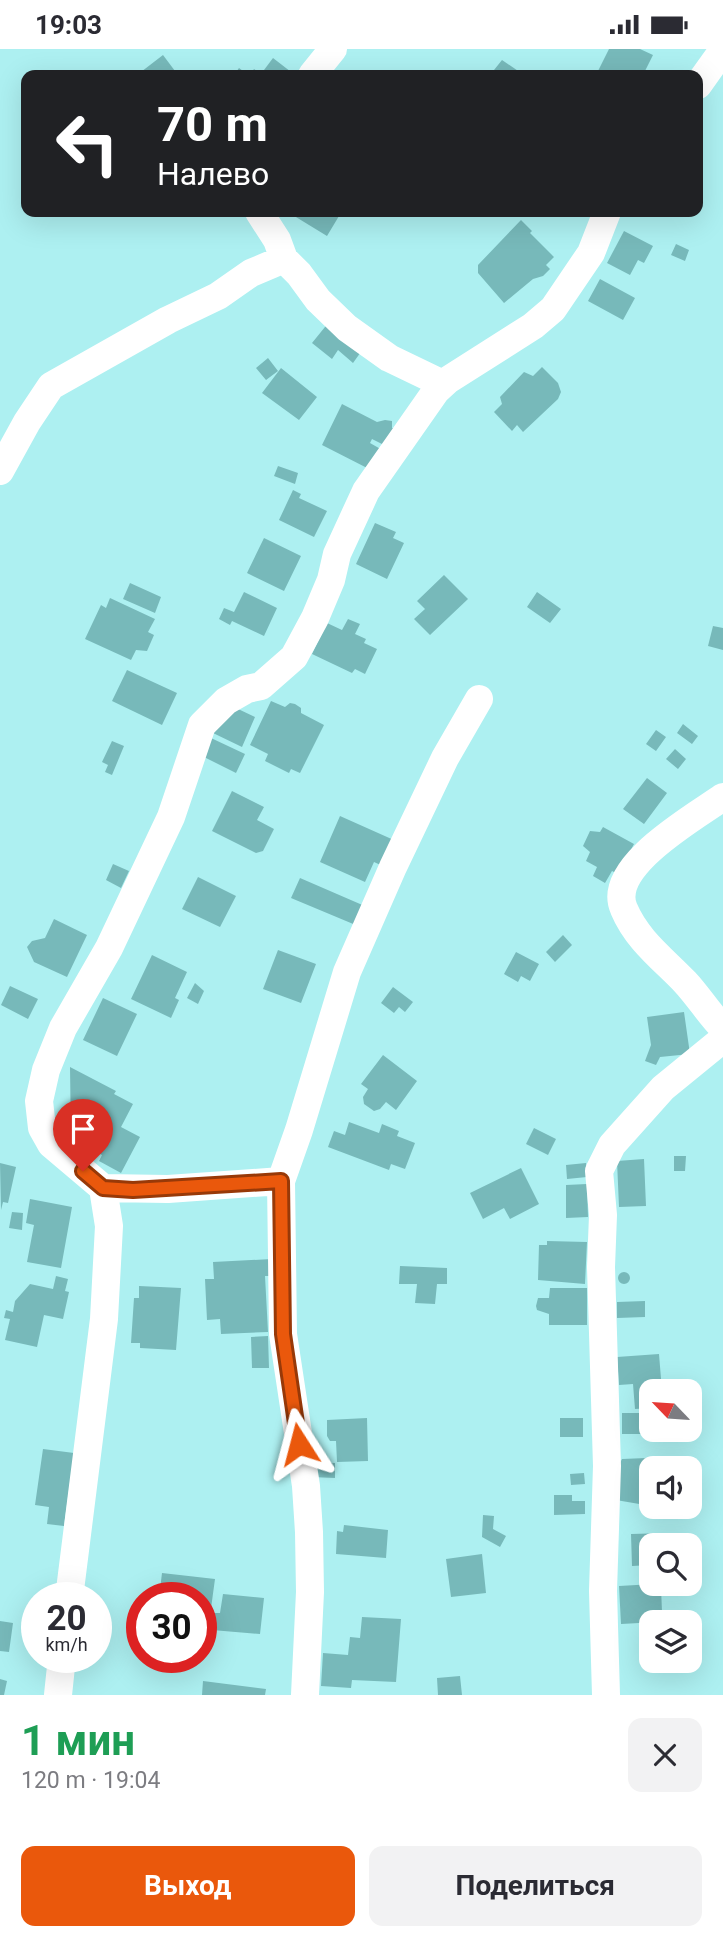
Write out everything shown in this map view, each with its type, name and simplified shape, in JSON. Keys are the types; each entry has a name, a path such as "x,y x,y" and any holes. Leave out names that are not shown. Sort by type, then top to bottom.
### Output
{"street":[{"path":"316,70 333,49"},
{"path":"703,78 723,50"},
{"path":"262,217 277,240 285,260 318,300 347,328 388,358 443,384"},
{"path":"281,1181 168,1189 103,1188 51,1144 42,1128 39,1101 46,1070 63,1028 148,870 171,817 202,725 226,701 247,689 261,686 294,657 316,618 331,580 337,554 366,491 436,391 554,309 591,253 605,217"},
{"path":"0,471 51,386 168,320 218,296 251,273 285,260"},
{"path":"305,1695 309,1532 306,1486 283,1334 281,1181 299,1131 347,972 439,770 479,699"},
{"path":"723,797 656,845 632,867 621,890 623,908 646,945 687,983 723,1028"},
{"path":"606,1695 603,1591 607,1466 601,1267 603,1215 599,1171 611,1145 663,1088 723,1039"},
{"path":"71,1582 104,1319 109,1226 103,1188"},
{"path":"58,1695 60,1673"}],"building":[{"path":"609,49 640,49 653,55 646,70 598,70"},
{"path":"163,55 174,70 144,70"},
{"path":"273,58 289,70 264,70"},
{"path":"502,60 517,70 494,70"},
{"path":"296,217 338,217 327,236"},
{"path":"521,220 554,257 546,265 550,269 543,276 533,279 504,303 478,273 478,265"},
{"path":"624,231 653,246 644,263 638,260 630,275 607,263"},
{"path":"676,244 689,250 685,261 671,255"},
{"path":"600,279 635,298 623,320 588,301"},
{"path":"329,322 363,349 353,363 338,350 332,359 312,343"},
{"path":"268,358 278,371 266,380 256,368"},
{"path":"542,367 558,383 561,392 558,399 523,432 517,425 512,431 494,412 502,404 500,397 524,372 533,376"},
{"path":"281,368 317,397 299,420 262,393"},
{"path":"342,404 377,422 392,421 392,428 395,429 386,446 372,439 370,443 384,451 373,471 322,445"},
{"path":"278,466 298,473 295,484 274,476"},
{"path":"293,490 301,494 299,498 327,511 314,537 279,520"},
{"path":"375,523 396,532 393,538 404,543 387,579 356,564"},
{"path":"264,538 301,556 284,591 247,573"},
{"path":"444,575 468,599 430,635 414,619 425,609 417,601"},
{"path":"130,583 161,597 155,613 123,599"},
{"path":"244,592 277,608 264,636 232,621 230,625 219,619 224,608 234,612"},
{"path":"537,592 561,609 550,623 527,607"},
{"path":"110,598 155,619 148,632 154,635 147,651 136,650 131,660 85,639 101,605 106,608"},
{"path":"348,619 360,624 355,634 366,639 364,643 377,649 365,674 355,669 352,673 312,654 327,623 342,630"},
{"path":"713,626 723,628 723,650 708,646"},
{"path":"127,670 177,693 162,725 112,701"},
{"path":"271,701 285,707 290,703 295,704 301,708 301,713 324,725 300,773 291,769 289,773 265,761 268,754 250,745"},
{"path":"236,708 255,717 242,747 213,733"},
{"path":"683,724 698,736 692,744 677,733"},
{"path":"656,730 666,737 656,751 646,744"},
{"path":"211,738 245,754 236,773 202,756"},
{"path":"112,741 124,746 112,775 105,772 108,765 102,762"},
{"path":"675,749 686,759 678,769 666,759"},
{"path":"647,778 667,793 644,824 623,809"},
{"path":"232,791 264,807 257,820 274,829 263,851 256,853 212,831"},
{"path":"340,816 396,841 385,867 374,862 365,882 320,862"},
{"path":"603,827 634,844 618,874 612,871 605,883 593,876 597,867 586,861 590,852 583,846 590,831 600,832"},
{"path":"113,864 129,871 121,888 106,880"},
{"path":"198,877 236,896 220,927 182,909"},
{"path":"300,878 367,907 358,926 291,898"},
{"path":"54,919 87,935 67,977 34,962 27,947 32,941 45,938"},
{"path":"563,935 572,945 555,962 546,952"},
{"path":"278,950 316,964 301,1003 263,989"},
{"path":"516,952 539,964 530,981 521,976 518,982 504,974"},
{"path":"152,955 187,972 175,998 179,1000 171,1018 131,999"},
{"path":"195,983 204,991 198,1004 187,998"},
{"path":"10,986 38,999 28,1019 1,1005"},
{"path":"393,987 413,1002 405,1012 399,1007 394,1013 381,1003"},
{"path":"103,998 137,1014 117,1056 83,1040"},
{"path":"684,1012 690,1054 660,1057 656,1065 645,1061 651,1045 647,1017"},
{"path":"383,1055 417,1081 396,1110 386,1102 374,1111 364,1104 363,1097 368,1089 361,1084"},
{"path":"70,1067 116,1091 114,1094 133,1104 121,1127 140,1137 121,1173 99,1161 102,1155 71,1138"},
{"path":"349,1122 379,1133 382,1124 399,1131 397,1136 415,1143 405,1169 391,1164 389,1170 328,1147 334,1131 345,1135"},
{"path":"534,1128 556,1139 548,1155 526,1144"},
{"path":"674,1156 686,1156 685,1171 674,1171"},
{"path":"644,1159 646,1206 619,1207 617,1161"},
{"path":"0,1163 16,1167 8,1203 3,1202 1,1210"},
{"path":"586,1163 587,1177 567,1179 566,1165"},
{"path":"521,1168 539,1204 510,1219 504,1208 483,1219 470,1193"},
{"path":"587,1184 588,1217 566,1218 566,1185"},
{"path":"30,1199 72,1207 61,1268 27,1262 34,1225 26,1223"},
{"path":"12,1212 23,1213 22,1230 9,1228"},
{"path":"547,1241 587,1242 585,1284 538,1280 539,1245 547,1245"},
{"path":"272,1259 273,1276 265,1276 268,1332 221,1334 220,1319 207,1320 205,1279 214,1279 213,1262"},
{"path":"400,1266 447,1268 447,1284 437,1284 435,1304 415,1303 417,1284 399,1284"},
{"path":"624,1272 630,1278 624,1284 618,1278"},
{"path":"56,1276 68,1279 65,1291 69,1292 63,1319 44,1315 37,1347 5,1340 10,1319 4,1318 6,1310 13,1312 15,1301 30,1284 53,1289"},
{"path":"139,1286 181,1288 176,1350 140,1348 140,1343 131,1343 134,1298 139,1298"},
{"path":"550,1288 587,1288 587,1325 549,1325 549,1314 537,1310 536,1306 538,1298 549,1298"},
{"path":"645,1301 645,1317 617,1318 617,1302"},
{"path":"268,1336 269,1368 252,1368 251,1337"},
{"path":"659,1354 661,1379 639,1379 639,1409 635,1409 633,1384 619,1385 617,1357"},
{"path":"622,1413 639,1413 639,1434 622,1434"},
{"path":"367,1418 368,1461 337,1462 336,1441 330,1441 327,1436 327,1420"},
{"path":"560,1418 583,1418 583,1437 560,1437"},
{"path":"43,1449 74,1453 64,1526 47,1524 49,1507 35,1505"},
{"path":"639,1458 639,1504 616,1500 622,1459"},
{"path":"312,1462 335,1463 335,1478 311,1477"},
{"path":"584,1473 585,1484 571,1485 570,1474"},
{"path":"554,1495 572,1495 572,1501 585,1501 585,1514 554,1515"},
{"path":"483,1515 494,1516 493,1529 506,1536 500,1547 482,1537"},
{"path":"344,1525 388,1530 386,1558 336,1554 337,1531 343,1532"},
{"path":"631,1534 639,1534 639,1566 632,1566"},
{"path":"482,1554 486,1593 451,1597 446,1559"},
{"path":"162,1573 215,1579 215,1582 161,1582"},
{"path":"639,1585 639,1596 661,1596 662,1610 639,1610 639,1623 621,1624 619,1586"},
{"path":"223,1594 264,1598 260,1634 217,1630 217,1613 220,1613"},
{"path":"362,1617 401,1619 396,1682 352,1680 351,1688 321,1686 323,1653 348,1655 350,1637 360,1638"},
{"path":"0,1621 13,1623 9,1652 0,1651"},
{"path":"460,1676 462,1695 438,1695 437,1678"},
{"path":"0,1679 7,1681 4,1695 0,1695"},
{"path":"203,1681 266,1689 265,1695 202,1695"}],"route":[{"path":"83,1171 103,1188 133,1190 281,1181 283,1334 299,1444"}]}
